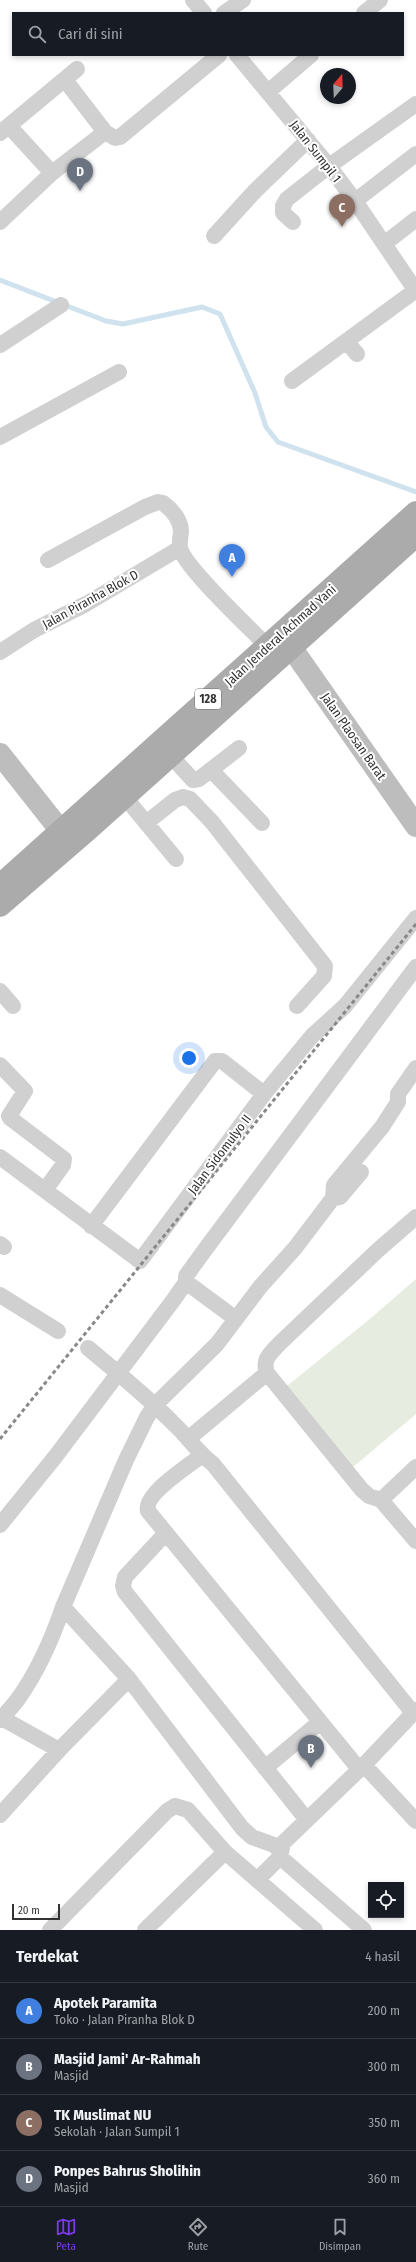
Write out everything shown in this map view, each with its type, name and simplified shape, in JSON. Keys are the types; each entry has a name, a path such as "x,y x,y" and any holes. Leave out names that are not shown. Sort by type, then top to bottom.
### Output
{"main road":[{"name":"Jalan Jenderal Achmad Yani","path":"0,885 416,512"},
{"name":"Jalan Jenderal Achmad Yani","path":"0,906 416,536"}],"street":[{"path":"193,0 203,12"},
{"path":"225,12 243,0"},
{"path":"365,12 380,0"},
{"path":"65,80 104,132 111,137 120,137 218,56"},
{"name":"Jalan Sumpil 1","path":"238,56 269,91 356,201 416,291"},
{"path":"269,91 310,56"},
{"path":"52,173 4,130 77,69"},
{"path":"293,222 283,213 283,206 287,200 329,166 416,104"},
{"path":"0,222 52,173 104,132"},
{"path":"214,236 255,191 308,140"},
{"path":"356,201 416,154"},
{"path":"384,244 416,219"},
{"path":"292,382 416,291"},
{"path":"0,346 61,305"},
{"path":"346,341 357,354"},
{"path":"0,437 119,372"},
{"path":"48,560 158,502 168,507 178,520 181,528 180,548 198,575 267,646"},
{"name":"Jalan Piranha Blok D","path":"0,652 34,630 86,604 180,548"},
{"name":"Jalan Plaosan Barat","path":"291,647 416,826"},
{"path":"170,755 192,780 199,779 212,772 239,748"},
{"path":"0,754 60,830"},
{"path":"212,772 262,823"},
{"path":"124,796 176,859"},
{"path":"146,823 176,800 183,797 190,799 212,822 325,966 324,976 297,1006"},
{"name":"Jalan Sidomulyo II","path":"0,1157 138,1261 142,1260 179,1206 264,1094 312,1036 345,1006 416,918"},
{"path":"0,1525 55,1457 117,1372 186,1282 186,1276 204,1251 416,967"},
{"path":"0,991 13,1006"},
{"path":"91,1226 213,1062 222,1061 264,1094"},
{"path":"0,1065 24,1091 9,1116 10,1118 64,1159 63,1165 45,1190"},
{"path":"59,1750 0,1718 18,1699 37,1668 54,1632 63,1607 126,1460 147,1417 155,1405 217,1344 260,1287 295,1248 333,1198 334,1185 382,1127 398,1102 398,1094 416,1068"},
{"path":"333,1198 340,1197 361,1172"},
{"path":"416,1217 378,1250 279,1344 265,1360 267,1373 362,1490 369,1496 381,1500 416,1541"},
{"path":"186,1282 236,1319"},
{"path":"0,1295 58,1331"},
{"path":"88,1348 155,1405 188,1439 201,1456 213,1464 415,1711 361,1767 283,1843 280,1854 257,1880"},
{"path":"188,1439 267,1373"},
{"path":"201,1456 153,1494 148,1502 148,1511 320,1722 361,1767 416,1821"},
{"path":"381,1500 416,1467"},
{"path":"166,1533 125,1578 124,1588 306,1820"},
{"path":"63,1607 129,1679 242,1828 252,1837 274,1845 280,1854 364,1930"},
{"path":"0,1814 59,1750 129,1679"},
{"path":"265,1768 320,1722"},
{"path":"50,1930 172,1808 182,1807 188,1810 225,1852 315,1930"},
{"path":"154,1927 225,1852"}],"shaded area":[{"path":"416,1279 416,1414 352,1468 287,1386 371,1318"}],"waterway":[{"path":"0,280 106,321 123,324 202,307 220,314 255,393 266,427 278,442 416,492"}],"railway":[{"path":"0,1439 416,924"}],"place":[{"name":"Ponpes Bahrus Sholihin","path":"80,191"},
{"name":"TK Muslimat NU","path":"342,227"},
{"name":"Apotek Paramita","path":"232,577"},
{"name":"Masjid Jami' Ar-Rahmah","path":"311,1768"}]}
